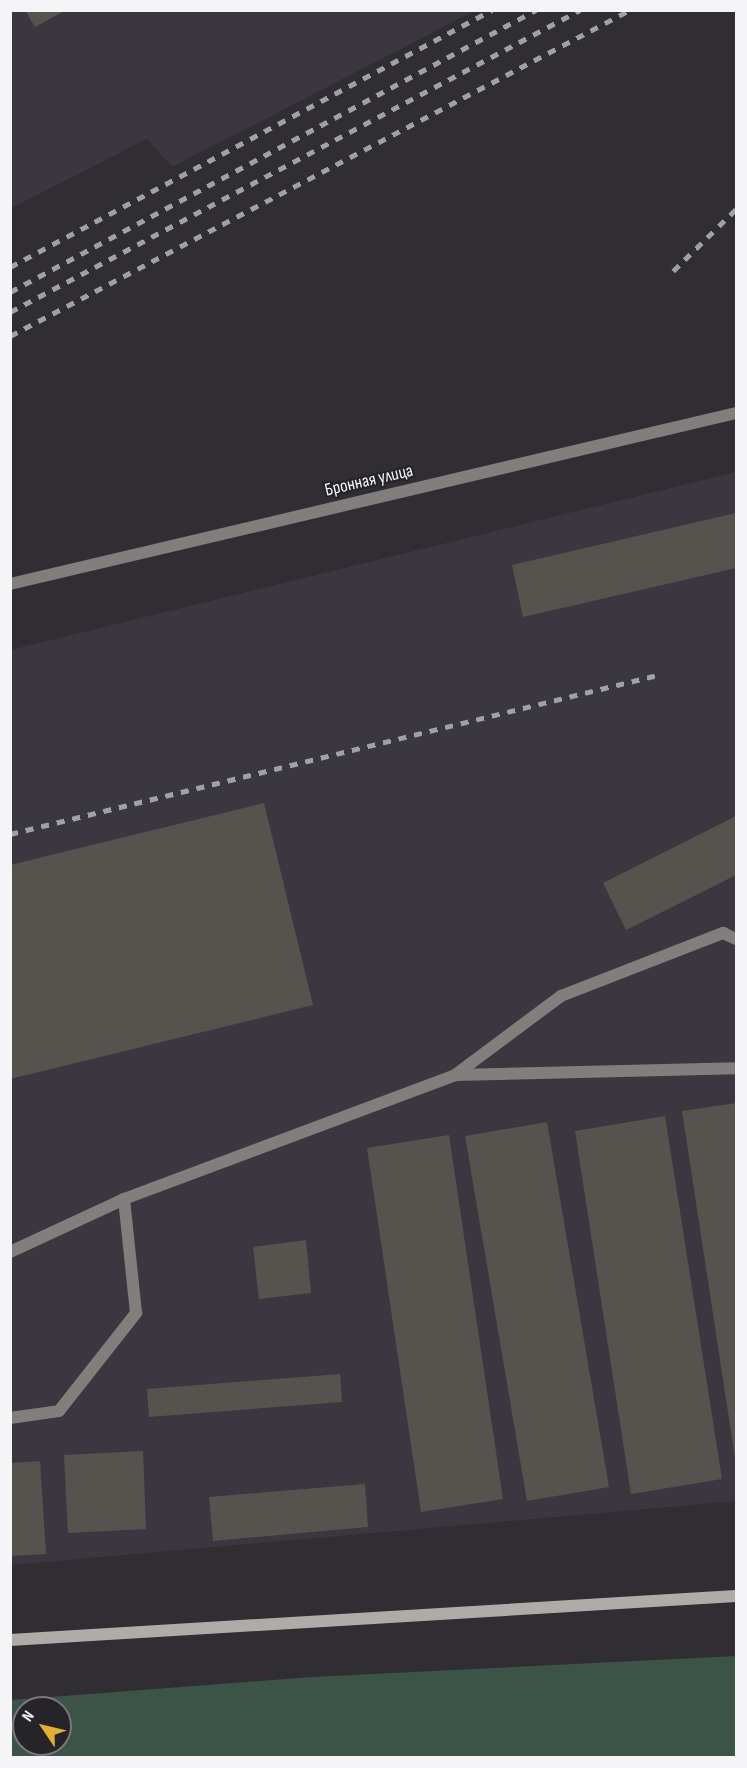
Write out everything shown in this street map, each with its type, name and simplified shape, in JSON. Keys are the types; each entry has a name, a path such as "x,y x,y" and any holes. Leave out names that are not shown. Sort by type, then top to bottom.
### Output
{"main road":[{"path":"10,1640 736,1596"}],"lane":[{"name":"Бронная улица","path":"10,584 736,413"},
{"path":"10,1252 124,1199 455,1075 561,996 723,933 736,939"},
{"path":"455,1075 736,1068"},
{"path":"10,1418 59,1412 136,1313 124,1199"}],"shaded area":[{"path":"11,11 474,11 172,167 147,139 11,208"},
{"path":"736,472 736,1501 11,1565 10,650"}],"green space":[{"path":"736,1656 736,1757 11,1757 12,1700 12,1756 72,1756 72,1696 63,1696 312,1677"}],"building":[{"path":"25,10 66,10 35,27"},
{"path":"736,513 736,568 523,617 512,565"},
{"path":"264,803 313,1005 10,1079 10,865"},
{"path":"736,816 736,875 626,930 603,883"},
{"path":"736,1103 736,1458 735,1458 682,1111"},
{"path":"665,1116 722,1479 631,1494 575,1131"},
{"path":"547,1122 609,1487 527,1501 465,1136"},
{"path":"449,1135 503,1499 421,1512 367,1148"},
{"path":"306,1240 311,1293 259,1299 253,1247"},
{"path":"340,1374 342,1402 149,1417 147,1389"},
{"path":"143,1451 146,1529 68,1533 64,1455"},
{"path":"40,1461 46,1554 10,1556 10,1463"},
{"path":"365,1484 368,1527 213,1541 209,1497"}],"railway":[{"path":"10,267 492,10"},
{"path":"10,292 536,10"},
{"path":"10,312 580,10"},
{"path":"10,336 630,10"},
{"path":"673,271 736,209"},
{"path":"10,834 662,674"}]}
